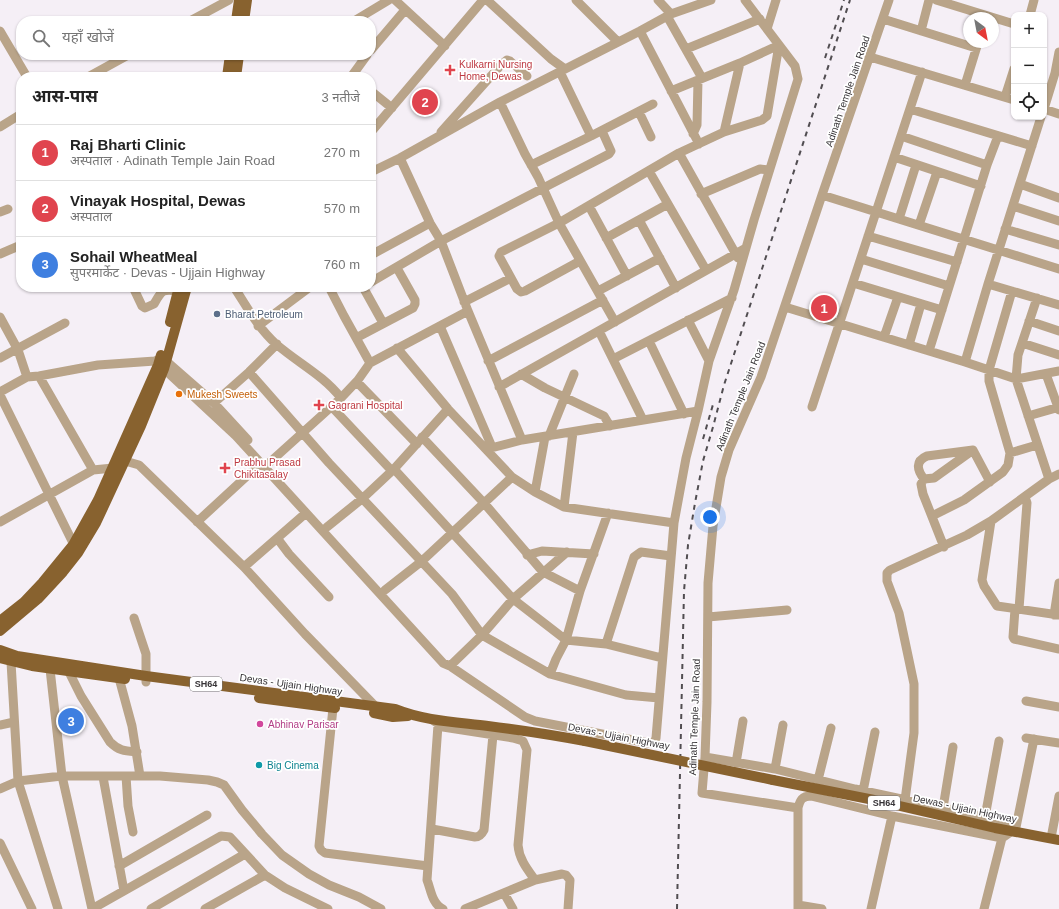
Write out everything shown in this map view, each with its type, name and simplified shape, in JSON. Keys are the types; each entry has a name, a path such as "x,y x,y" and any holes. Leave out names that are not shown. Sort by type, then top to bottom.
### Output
{"main road":[{"path":"237,16 239,0"},
{"path":"245,16 247,0"},
{"path":"228,72 229,60"},
{"path":"237,72 238,60"},
{"path":"0,632 38,600 63,572 76,549 103,510 126,461 160,363 180,292"},
{"path":"0,621 24,602 76,549 160,363"},
{"name":"Devas - Ujjain Highway","path":"0,650 17,656 146,679 393,717 412,716"},
{"name":"Devas - Ujjain Highway","path":"0,658 11,662 69,672 119,678 146,679 395,709 412,716 435,722 451,722 528,731 773,780"},
{"name":"Dewas - Ujjain Highway","path":"773,780 994,828 1055,839"}],"street":[{"path":"199,16 229,0"},
{"path":"362,16 389,0"},
{"path":"395,0 445,46"},
{"path":"376,126 484,0"},
{"path":"488,0 562,70 591,136"},
{"path":"576,0 617,41"},
{"path":"658,0 669,15 700,79 697,125 693,134"},
{"path":"376,170 400,158 500,102 617,41 640,31 669,15 711,0"},
{"path":"76,549 0,393 27,377 98,365 160,363 214,403 306,513 443,663 450,666 525,717 536,721 654,743 656,738 674,523 686,458 709,361 732,298 769,170 798,79 795,66 745,0"},
{"path":"767,29 776,0"},
{"name":"Adinath Temple Jain Road","path":"798,808 702,793 705,757 708,583 713,526 722,477 729,450 761,377 889,0"},
{"path":"921,30 929,0"},
{"path":"936,0 963,4 977,12"},
{"path":"1031,12 1034,0"},
{"path":"376,44 405,10"},
{"path":"686,49 760,19"},
{"path":"883,19 963,41"},
{"path":"999,20 1011,23"},
{"path":"640,31 699,144"},
{"path":"0,32 16,59"},
{"path":"672,91 779,45"},
{"path":"580,261 521,292 517,289 499,256 502,252 559,223 679,153 724,132 762,120 767,116 779,45"},
{"path":"965,85 976,48"},
{"path":"1047,101 1057,74 1059,52"},
{"path":"870,57 1010,99 1012,84"},
{"path":"17,60 24,72"},
{"path":"97,72 119,60"},
{"path":"356,72 364,60"},
{"path":"437,137 507,60 510,60 527,76"},
{"path":"724,132 740,63"},
{"path":"812,407 922,72"},
{"path":"376,95 392,108"},
{"path":"500,102 559,223 615,322"},
{"path":"531,165 602,131 653,104"},
{"path":"910,109 1032,146"},
{"path":"1047,110 1059,114"},
{"path":"639,112 652,136"},
{"path":"0,127 16,117"},
{"path":"965,362 998,250 1041,120"},
{"path":"376,279 441,242 609,154 611,150 610,145 602,131"},
{"path":"901,136 987,165"},
{"path":"929,351 987,165 998,136"},
{"path":"679,153 741,265"},
{"path":"894,157 981,186"},
{"path":"400,158 430,223 441,242 488,361 522,440"},
{"path":"899,219 916,165"},
{"path":"701,194 760,169 769,170"},
{"path":"649,171 706,270"},
{"path":"919,225 937,172"},
{"path":"1020,184 1059,198"},
{"path":"822,196 1059,269"},
{"path":"606,238 668,204"},
{"path":"589,206 627,276"},
{"path":"1013,206 1059,221"},
{"path":"639,220 676,288"},
{"path":"376,252 430,223"},
{"path":"1005,229 1059,245"},
{"path":"868,236 957,262"},
{"path":"0,254 16,247"},
{"path":"499,386 746,248"},
{"path":"598,291 660,258"},
{"path":"861,259 949,286"},
{"path":"356,338 413,308 415,300 397,268"},
{"path":"464,302 511,278"},
{"path":"853,283 942,310"},
{"path":"988,284 1059,305"},
{"path":"932,516 964,500 1003,472 1008,465 1010,453 989,381 989,370 1012,291"},
{"path":"135,292 142,306 145,308 151,307 154,304 161,292"},
{"path":"237,292 258,326 276,344 320,376 341,398"},
{"path":"258,326 303,292"},
{"path":"332,292 370,362"},
{"path":"366,292 383,323"},
{"path":"884,337 898,297"},
{"path":"613,359 732,298"},
{"path":"1037,298 1018,355 1016,379 1049,479"},
{"path":"488,361 603,300"},
{"path":"909,345 921,304"},
{"path":"785,307 1016,379 1059,371"},
{"path":"197,522 341,398 356,382 370,362 468,311"},
{"path":"0,317 18,350 27,377"},
{"path":"688,320 709,361"},
{"path":"1029,321 1059,331"},
{"path":"0,358 18,350 65,323"},
{"path":"440,326 489,448"},
{"path":"599,331 644,420"},
{"path":"649,340 684,414"},
{"path":"1022,343 1059,355"},
{"path":"214,403 249,372 276,344"},
{"path":"397,348 448,409 489,448 512,477 535,492 564,507 674,523"},
{"path":"160,363 265,463 327,527 446,658 450,666"},
{"path":"249,372 329,463 452,594 482,635 550,674 626,694 659,698"},
{"path":"521,374 604,416 610,426"},
{"path":"535,492 547,436 574,374"},
{"path":"1028,416 1059,408 1046,374"},
{"path":"40,376 93,470"},
{"path":"356,382 484,503 543,572 580,591"},
{"path":"332,406 453,532 513,599 566,640 606,644 662,658"},
{"path":"327,527 363,498 393,470 448,409"},
{"path":"489,448 522,440 698,411"},
{"path":"564,507 573,432"},
{"path":"1010,453 1038,444"},
{"path":"973,450 990,482"},
{"path":"924,479 918,468 921,458 973,450"},
{"path":"924,479 934,478 973,450"},
{"path":"126,461 139,465 244,567 376,707"},
{"path":"0,522 93,470 113,468"},
{"path":"905,800 914,733 914,684 899,613 887,581 887,573 890,570 944,547 991,521 1049,479 1059,474"},
{"path":"385,590 422,561 512,477"},
{"path":"924,479 921,484 923,494 944,547"},
{"path":"1025,497 1027,503 1013,637 1014,639 1059,649"},
{"path":"244,567 306,513"},
{"path":"550,674 566,640 580,591 608,513"},
{"path":"991,521 982,580 984,586 998,606 1057,615 1059,583"},
{"path":"277,538 289,554 329,597"},
{"path":"527,555 542,551 594,554"},
{"path":"450,666 482,635 513,599 567,552"},
{"path":"606,644 634,557 641,552 671,556"},
{"path":"708,617 787,610"},
{"path":"134,618 146,654 146,679"},
{"path":"11,662 18,781 58,909"},
{"path":"50,669 62,776 92,909 222,836 230,837 265,876 285,888 328,909"},
{"path":"69,672 81,696 110,742 121,751 136,752"},
{"path":"119,678 124,702 132,726 140,776"},
{"path":"1026,701 1059,707"},
{"path":"333,708 319,846 321,850 325,852 428,866"},
{"path":"736,763 744,721"},
{"path":"0,725 14,722"},
{"path":"435,722 432,829 428,880 434,900 443,909"},
{"path":"435,722 443,727 520,740 525,745 527,750 518,852 535,880"},
{"path":"775,770 783,725"},
{"path":"818,780 831,728"},
{"path":"863,791 875,732"},
{"path":"432,829 476,837 479,837 482,834 484,830 493,735"},
{"path":"822,909 798,907 798,808 801,799 804,796 811,796 892,816 1002,838 1014,831 1030,739 1059,741"},
{"path":"985,817 999,741"},
{"path":"943,808 953,747"},
{"path":"705,757 775,770 863,791 985,817 1003,822 1014,831"},
{"path":"0,789 18,781 62,776 160,776 208,780 224,785 257,828 282,855 309,874 381,909"},
{"path":"126,776 128,806 133,832"},
{"path":"103,777 124,891"},
{"path":"1055,839 1059,796"},
{"path":"119,866 207,815"},
{"path":"871,909 892,816"},
{"path":"984,909 1002,838"},
{"path":"0,843 32,909"},
{"path":"151,909 245,854"},
{"path":"465,909 535,880 562,874 566,875 570,880 568,909"},
{"path":"210,908 265,876"},
{"path":"504,893 513,909"}],"railway":[{"path":"825,58 844,0"},
{"path":"677,909 684,591 688,545 695,503 703,461 724,385 850,0"},
{"path":"703,439 714,401"}],"place":[{"name":"Kulkarni Nursing Home, Dewas","path":"450,70"},
{"name":"Vinayak Hospital, Dewas","path":"425,102"},
{"name":"Raj Bharti Clinic","path":"824,308"},
{"name":"Bharat Petroleum","path":"217,314"},
{"name":"Mukesh Sweets","path":"179,394"},
{"name":"Gagrani Hospital","path":"319,405"},
{"name":"Prabhu Prasad Chikitasalay","path":"225,468"},
{"name":"Sohail WheatMeal","path":"71,721"},
{"name":"Abhinav Parisar","path":"260,724"},
{"name":"Big Cinema","path":"259,765"}]}
